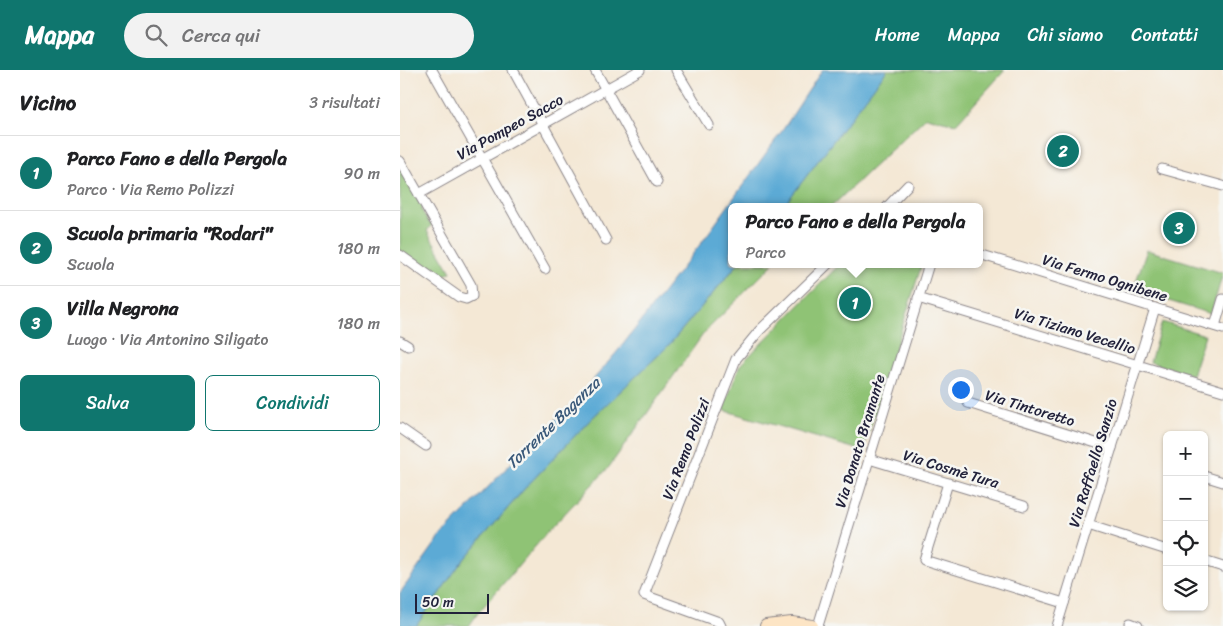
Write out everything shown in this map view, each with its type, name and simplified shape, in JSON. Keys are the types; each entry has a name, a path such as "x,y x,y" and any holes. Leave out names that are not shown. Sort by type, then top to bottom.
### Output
{"street":[{"path":"432,70 545,269"},
{"path":"512,70 544,124 606,240"},
{"path":"595,70 657,182"},
{"name":"Via Pompeo Sacco","path":"419,194 640,70"},
{"path":"676,70 709,125"},
{"path":"400,161 471,286 473,293 470,298 457,296 400,255"},
{"path":"1162,169 1223,186"},
{"path":"891,203 908,185"},
{"name":"Via Fermo Ognibene","path":"983,255 1219,328"},
{"name":"Via Remo Polizzi","path":"721,626 719,622 644,595 736,359 759,331 824,268"},
{"name":"Via Donato Bramante","path":"818,626 928,268"},
{"name":"Via Tiziano Vecellio","path":"918,298 1223,391"},
{"path":"1219,328 1223,299"},
{"name":"Via Raffaello Sanzio","path":"1057,626 1156,308"},
{"name":"Via Tintoretto","path":"968,403 1112,448"},
{"path":"400,428 426,446"},
{"name":"Via Cosmè Tura","path":"869,458 1024,506"},
{"path":"1208,477 1223,482"},
{"path":"948,483 924,560 1064,603"},
{"path":"1088,525 1163,549"},
{"path":"1208,562 1222,564"},
{"path":"766,626 792,623 812,626"}],"green space":[{"path":"887,70 1005,70 956,124 926,117 835,203 786,203"},
{"path":"400,166 423,207 421,209 429,223 433,223 427,231 451,272 441,277 429,269 427,271 400,252"},
{"path":"1147,250 1223,273 1211,314 1133,290"},
{"path":"735,268 769,268 704,333 609,467 552,527 469,626 416,626 460,564 526,487 591,419 668,346"},
{"path":"836,268 921,268 863,451 723,410 740,365"},
{"path":"1162,322 1205,335 1192,375 1150,362"}],"water":[{"name":"Torrente Baganza","path":"822,70 887,70 786,203 730,203 784,128"},
{"name":"Torrente Baganza","path":"728,206 728,268 735,268 668,346 591,419 526,487 460,564 416,626 400,626 400,593 440,537 518,456 576,400 621,347"}],"place":[{"name":"Scuola primaria \"Rodari\"","path":"1063,151"},
{"name":"Villa Negrona","path":"1179,228"},
{"name":"Parco Fano e della Pergola","path":"855,303"}]}
